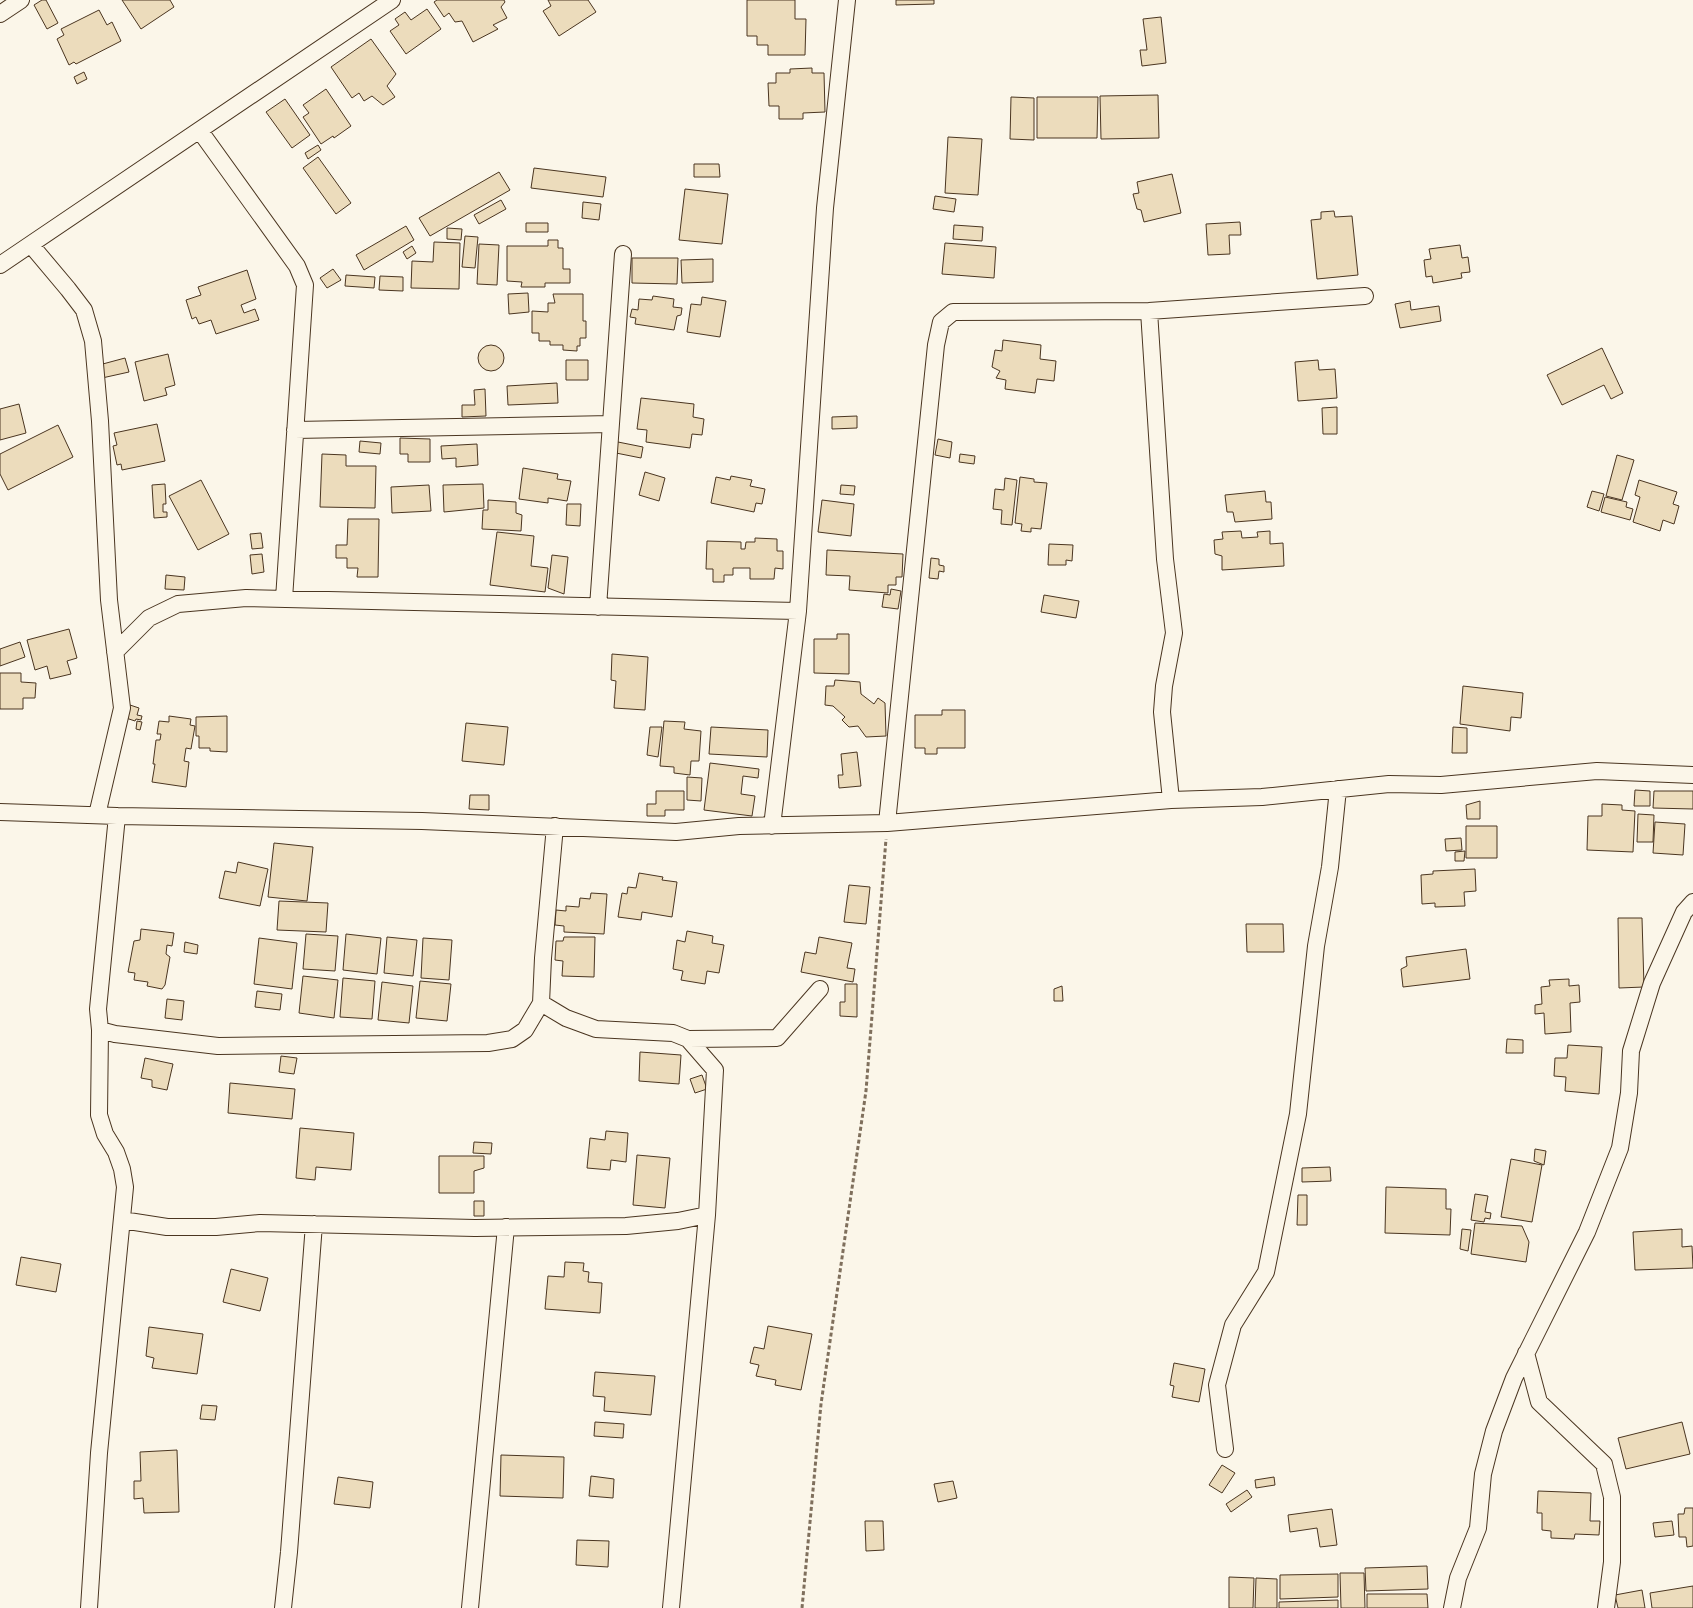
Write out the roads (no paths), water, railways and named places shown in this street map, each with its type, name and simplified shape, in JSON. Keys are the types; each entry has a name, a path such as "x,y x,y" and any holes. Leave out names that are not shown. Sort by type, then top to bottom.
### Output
{"street":[{"path":"0,14 21,0"},
{"path":"0,265 392,0"},
{"path":"772,826 798,611 825,208 847,0"},
{"path":"200,130 297,266 305,285 284,599"},
{"path":"31,245 84,310 93,341 100,421 108,600 122,708 97,815"},
{"path":"598,607 623,254"},
{"path":"887,823 936,345 941,322 954,312 1149,311 1365,296"},
{"path":"1149,311 1165,559 1174,633 1164,686 1162,712 1171,800"},
{"path":"295,430 611,424"},
{"path":"115,652 149,618 178,604 246,598 798,611"},
{"path":"0,812 117,816 422,821 676,832 739,826 887,823 1171,800 1262,797 1389,784 1441,786 1597,772 1693,775"},
{"path":"1225,1448 1217,1385 1233,1325 1266,1272 1298,1114 1316,946 1330,867 1338,789"},
{"path":"89,1608 99,1452 125,1186 116,1152 105,1134 99,1115 100,1030 98,1008 117,816"},
{"path":"100,1030 115,1034 218,1046 488,1043 512,1039 525,1030 542,1003 543,958 555,826"},
{"path":"1452,1608 1458,1578 1478,1528 1483,1474 1494,1432 1514,1378 1586,1232 1620,1148 1629,1093 1631,1051 1652,984 1684,912 1693,902"},
{"path":"542,1003 566,1018 596,1029 673,1033 688,1039 777,1038 820,989"},
{"path":"671,1608 707,1215 715,1070 688,1039"},
{"path":"122,1220 167,1227 216,1228 260,1223 506,1227 626,1226 678,1221 707,1215"},
{"path":"283,1608 314,1224"},
{"path":"470,1608 506,1227"},
{"path":"1526,1353 1539,1402 1604,1464 1612,1497 1612,1562 1606,1608"}]}
